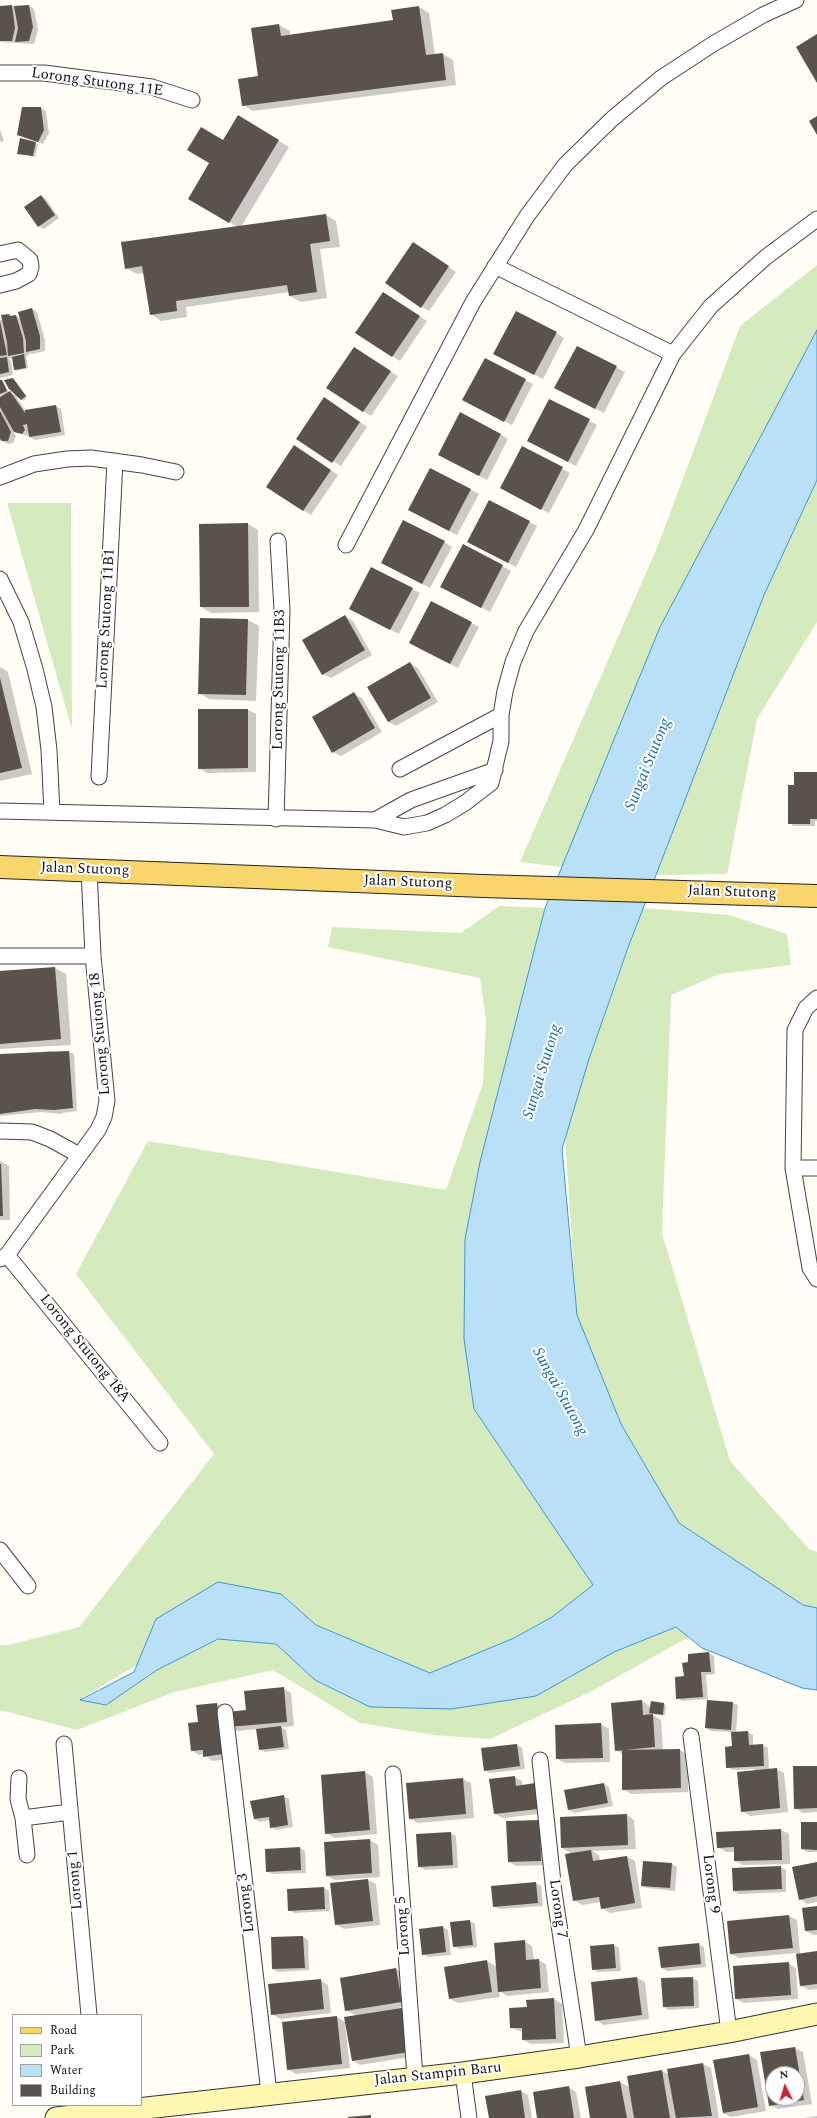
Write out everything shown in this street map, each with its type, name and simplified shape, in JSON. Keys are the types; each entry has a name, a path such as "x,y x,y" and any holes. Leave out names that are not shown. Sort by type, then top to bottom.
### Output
{"main road":[{"name":"Jalan Stutong","path":"0,867 483,886 817,896"}],"street":[{"path":"346,545 473,302 527,216 565,165 612,119 661,78 713,44 763,15 796,0"},
{"name":"Lorong Stutong 11E","path":"0,73 44,73 152,87 192,100"},
{"path":"0,811 276,819 375,820 404,827 427,823 445,815 491,783 501,741 500,715 513,662 526,631 586,530 673,354 711,306 766,257 817,219"},
{"path":"0,254 18,250 25,254 30,260 31,267 29,274 16,281 0,284"},
{"path":"495,266 673,354"},
{"path":"0,477 34,464 91,458 176,472"},
{"name":"Lorong Stutong 11B1","path":"99,777 115,461"},
{"name":"Lorong Stutong 11B3","path":"276,819 282,610 278,542"},
{"path":"0,579 21,622 36,669 44,707 49,750 52,812"},
{"path":"400,769 500,715"},
{"path":"375,820 411,800 495,770"},
{"name":"Lorong Stutong 18","path":"4,1257 98,1130 104,1117 107,1101 93,956 89,870"},
{"path":"0,956 93,956"},
{"path":"817,998 806,1008 795,1030 793,1168 810,1268 817,1279"},
{"path":"0,1131 32,1132 50,1139 79,1155"},
{"path":"793,1168 817,1168"},
{"name":"Lorong Stutong 18A","path":"4,1257 160,1443"},
{"path":"0,1550 28,1586"},
{"name":"Lorong 3","path":"225,1712 269,2093"},
{"name":"Lorong 9","path":"691,1736 729,2032"},
{"name":"Lorong 1","path":"64,1744 89,2014"},
{"name":"Lorong 7","path":"540,1760 554,1892 579,2057"},
{"name":"Lorong 5","path":"393,1774 415,2077"},
{"path":"19,1778 18,1799 23,1818 27,1855"},
{"path":"23,1818 70,1812"},
{"name":"Jalan Stampin Baru","path":"142,2105 463,2073 579,2057 729,2032 817,2014"},
{"path":"463,2073 469,2118"},
{"name":"Jalan Stampin Baru","path":"56,2118 97,2109 129,2106"}],"green space":[{"path":"817,265 817,330 660,627 562,867 520,862 659,543 740,326"},
{"path":"817,480 817,622 757,719 727,874 656,875 764,595"},
{"path":"7,503 71,503 72,729"},
{"path":"499,906 545,908 480,1162 465,1239 464,1339 474,1409 593,1585 552,1617 514,1638 430,1673 316,1625 281,1594 156,1619 137,1665 80,1699 106,1705 157,1670 218,1639 276,1644 315,1680 370,1707 614,1652 676,1627 689,1637 592,1691 490,1739 434,1735 360,1723 273,1670 174,1692 77,1730 0,1710 0,1645 9,1645 79,1627 214,1454 76,1274 148,1141 446,1190 483,1083 486,1020 480,978 328,947 332,927 461,933"},
{"path":"643,908 729,915 787,934 791,965 719,974 671,995 662,1233 730,1461 809,1549 817,1552 817,1608 803,1605 679,1523 621,1424 577,1315 565,1137 589,1059"}],"water":[{"name":"Sungai Stutong","path":"817,330 817,480 764,595 629,945 589,1059 562,1149 577,1315 621,1424 679,1523 803,1605 817,1608 817,1690 802,1688 702,1648 676,1627 614,1652 536,1696 451,1709 370,1707 315,1680 276,1644 218,1639 157,1670 106,1705 80,1700 134,1672 156,1619 218,1582 281,1594 316,1625 430,1673 514,1638 552,1617 593,1585 474,1409 464,1339 465,1239 480,1162 545,908 660,627"}],"building":[{"path":"12,5 15,28 12,41 0,41 0,6"},
{"path":"29,5 33,27 29,41 15,42 18,28 14,6"},
{"path":"419,6 426,55 443,53 446,80 242,106 238,79 258,76 251,28 279,24 281,36 393,20 391,10"},
{"path":"817,34 817,83 796,47"},
{"path":"22,107 41,107 44,130 38,142 17,135"},
{"path":"238,115 279,140 229,223 188,199 209,163 187,150 201,127 223,140"},
{"path":"817,116 817,135 809,121"},
{"path":"20,138 36,142 33,156 17,154"},
{"path":"41,195 55,215 38,227 24,207"},
{"path":"326,214 330,241 310,244 317,292 289,296 287,285 176,301 177,311 150,315 142,266 125,269 121,242"},
{"path":"413,242 449,266 421,308 385,283"},
{"path":"383,292 420,316 392,357 355,333"},
{"path":"32,308 40,336 40,349 26,352 26,341 18,312"},
{"path":"516,311 557,332 534,375 493,354"},
{"path":"9,314 10,316 16,315 23,338 24,353 8,356 7,342 1,315"},
{"path":"0,321 7,355 0,356"},
{"path":"577,346 617,366 595,409 554,388"},
{"path":"354,347 391,371 363,412 326,388"},
{"path":"24,354 26,368 14,370 12,357"},
{"path":"7,357 9,372 0,374 0,358"},
{"path":"485,358 526,379 504,422 462,400"},
{"path":"13,378 26,396 21,400 9,389 4,380"},
{"path":"0,380 2,380 7,391 0,394"},
{"path":"10,391 25,413 25,410 56,405 61,432 29,437 27,424 23,425 25,430 22,434 14,432 0,407 0,397"},
{"path":"324,397 360,422 332,463 296,439"},
{"path":"549,399 590,419 568,462 527,441"},
{"path":"0,411 11,432 8,441 2,441 0,439"},
{"path":"460,412 501,434 479,476 438,455"},
{"path":"294,445 331,470 303,511 266,487"},
{"path":"522,446 563,467 541,510 500,488"},
{"path":"430,468 471,489 449,531 408,510"},
{"path":"489,500 530,521 508,563 467,542"},
{"path":"403,520 445,541 422,584 381,563"},
{"path":"248,523 249,607 200,607 199,524"},
{"path":"463,544 503,565 481,608 440,587"},
{"path":"371,567 413,588 390,630 349,609"},
{"path":"431,601 472,622 450,664 409,643"},
{"path":"345,615 365,650 322,675 302,640"},
{"path":"200,618 248,619 246,695 198,694"},
{"path":"410,662 431,698 388,722 367,687"},
{"path":"0,678 22,768 0,773"},
{"path":"354,692 375,728 332,753 312,717"},
{"path":"198,709 248,709 248,768 198,769"},
{"path":"794,772 817,772 817,819 810,819 810,824 788,824 788,785 794,785"},
{"path":"55,967 61,1039 0,1044 0,971"},
{"path":"69,1051 73,1108 54,1110 35,1109 0,1114 0,1054"},
{"path":"1,1164 3,1216 0,1216"},
{"path":"709,1652 711,1672 701,1672 703,1697 676,1699 675,1677 684,1676 682,1663 688,1662 688,1654"},
{"path":"284,1687 287,1722 228,1727 227,1712 246,1710 244,1691"},
{"path":"642,1700 643,1715 653,1714 655,1747 615,1751 611,1703"},
{"path":"707,1700 733,1702 731,1730 705,1728"},
{"path":"651,1701 664,1703 663,1715 649,1713"},
{"path":"217,1703 223,1754 203,1757 203,1750 191,1751 188,1723 198,1722 196,1705"},
{"path":"601,1723 603,1758 556,1759 555,1725"},
{"path":"281,1726 284,1747 259,1750 256,1729"},
{"path":"748,1731 749,1745 763,1744 764,1766 726,1768 725,1747 732,1746 731,1732"},
{"path":"517,1744 520,1766 484,1771 481,1748"},
{"path":"680,1749 681,1788 622,1790 622,1750"},
{"path":"793,1766 817,1766 817,1808 794,1809"},
{"path":"777,1768 780,1808 741,1812 737,1772"},
{"path":"365,1771 370,1830 325,1834 321,1775"},
{"path":"515,1776 516,1786 535,1783 538,1809 494,1814 489,1779"},
{"path":"463,1778 466,1814 409,1819 406,1783"},
{"path":"604,1783 608,1803 568,1810 564,1790"},
{"path":"284,1795 288,1825 270,1828 269,1817 254,1819 250,1801"},
{"path":"627,1814 628,1845 561,1848 560,1817"},
{"path":"540,1820 541,1861 508,1862 506,1821"},
{"path":"801,1822 817,1822 817,1850 801,1849"},
{"path":"781,1829 782,1860 734,1861 734,1847 717,1848 716,1832"},
{"path":"451,1832 453,1865 418,1867 416,1834"},
{"path":"370,1839 372,1873 326,1876 324,1842"},
{"path":"300,1847 301,1870 266,1872 265,1849"},
{"path":"591,1850 593,1861 627,1856 635,1903 601,1909 599,1897 573,1901 565,1854"},
{"path":"643,1861 672,1863 670,1888 641,1886"},
{"path":"817,1862 817,1896 799,1900 792,1867"},
{"path":"781,1866 782,1889 733,1891 732,1868"},
{"path":"368,1879 373,1921 335,1925 330,1883"},
{"path":"536,1882 538,1903 493,1907 491,1886"},
{"path":"324,1887 325,1909 288,1911 287,1889"},
{"path":"817,1906 817,1930 805,1931 802,1908"},
{"path":"789,1915 793,1948 730,1954 727,1921"},
{"path":"470,1920 473,1945 453,1947 450,1922"},
{"path":"443,1926 446,1952 422,1955 419,1929"},
{"path":"303,1936 305,1968 272,1969 271,1937"},
{"path":"525,1940 526,1960 539,1959 541,1988 498,1992 494,1943"},
{"path":"699,1943 701,1964 661,1968 658,1947"},
{"path":"614,1944 616,1968 592,1970 590,1946"},
{"path":"817,1951 817,1984 800,1986 796,1954"},
{"path":"487,1960 492,1992 449,1999 444,1967"},
{"path":"789,1962 791,1995 735,1999 733,1966"},
{"path":"396,1968 402,2002 345,2011 340,1978"},
{"path":"637,1977 642,2015 595,2021 591,1982"},
{"path":"693,1977 694,2006 663,2007 661,1978"},
{"path":"321,1979 324,2009 271,2015 268,1984"},
{"path":"554,1998 556,2039 522,2040 522,2028 510,2028 509,2008 527,2007 526,2000"},
{"path":"402,2008 409,2052 352,2061 344,2017"},
{"path":"337,2016 342,2064 287,2070 282,2022"},
{"path":"795,2047 798,2066 765,2066 765,2082 760,2052"},
{"path":"749,2054 758,2107 723,2113 713,2060"},
{"path":"703,2063 712,2116 676,2118 667,2069"},
{"path":"662,2070 670,2118 634,2118 627,2076"},
{"path":"620,2081 627,2118 590,2118 585,2087"},
{"path":"569,2086 574,2118 537,2118 533,2092"},
{"path":"521,2090 525,2118 489,2118 485,2096"},
{"path":"371,2115 371,2118 348,2118 348,2117"}]}
